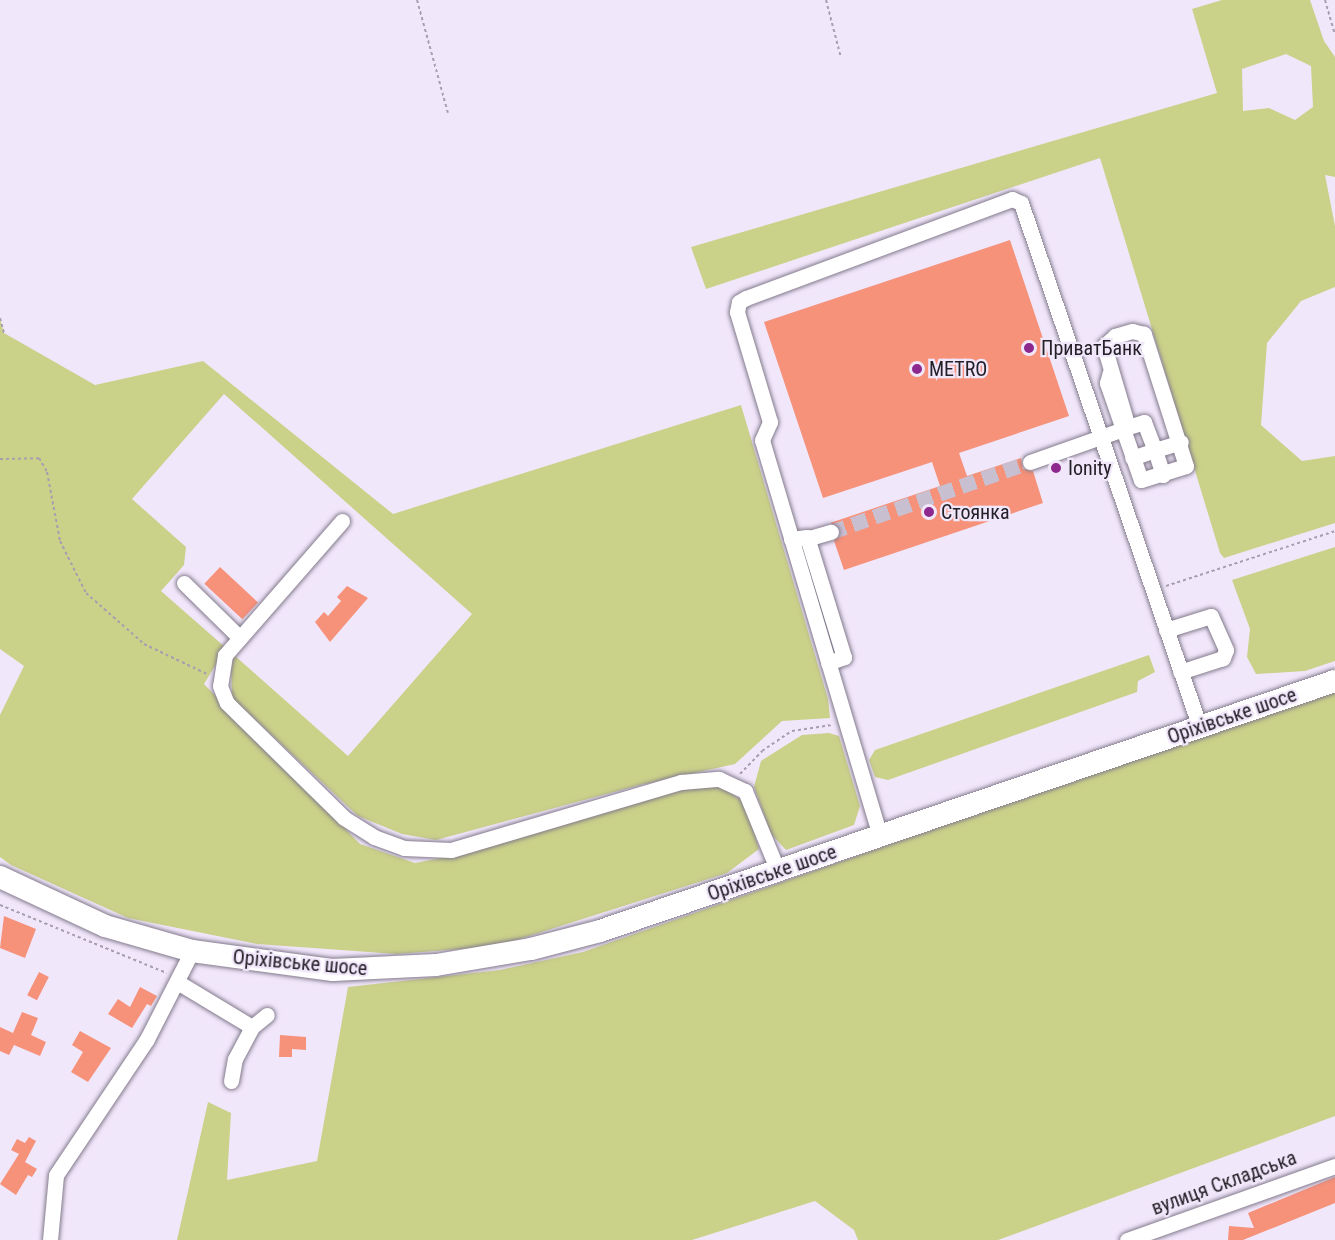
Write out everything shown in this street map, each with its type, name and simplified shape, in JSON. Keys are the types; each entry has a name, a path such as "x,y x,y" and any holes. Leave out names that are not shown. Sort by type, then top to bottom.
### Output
{"highway":[{"name":"Оріхівське шосе","path":"1,880 105,926 192,951 333,970 436,965 531,949 600,931 1335,681"}],"street":[{"path":"828,663 844,657 762,440 770,422 737,312 739,302 1012,199 1021,203 1200,728"},
{"path":"1132,331 1144,334 1171,414 1181,442 1186,466 1141,480 1124,428 1120,396 1105,355 1108,340 1132,331"},
{"path":"1030,462 1124,428 1171,414"},
{"path":"1144,422 1163,475"},
{"path":"1132,458 1181,442"},
{"path":"342,521 225,655 220,679 227,703 345,818 374,837 404,848 451,850 681,782 707,778 732,782 745,791 778,871"},
{"path":"799,539 831,532"},
{"path":"799,539 828,663 880,836"},
{"path":"184,583 240,638"},
{"path":"1166,630 1211,616 1226,650 1223,658 1180,672"},
{"path":"50,1240 56,1175 147,1039 180,980 192,951"},
{"path":"180,980 252,1027"},
{"path":"231,1081 234,1059 252,1027 267,1015"},
{"name":"вулиця Складська","path":"1128,1240 1335,1166"}],"path":[{"path":"417,0 448,113"},
{"path":"826,0 841,58"},
{"path":"1325,0 1335,35"},
{"path":"0,318 4,333"},
{"path":"0,459 39,458 47,472 60,541 86,593 144,644 195,671 220,679"},
{"path":"1152,591 1335,531"},
{"path":"732,782 762,751 792,731 846,723"},
{"path":"0,905 180,980"}],"green space":[{"path":"1222,0 1310,0 1324,41 1335,57 1335,177 1325,175 1335,226 1335,287 1301,301 1267,343 1261,425 1302,461 1335,456 1335,523 1224,558 1220,553 1100,158 706,289 691,247 1217,93 1192,9","holes":["1286,54 1311,66 1313,107 1295,120 1269,108 1243,111 1242,69"]},
{"path":"0,318 4,333 95,385 203,361 393,514 741,405 828,699 830,718 782,721 735,764 640,785 436,840 402,834 358,816 232,698 231,670 234,655 348,756 472,614 224,394 132,499 186,547 184,565 161,591 226,648 204,684 360,844 415,863 473,852 693,785 723,788 745,803 759,849 727,873 498,946 397,954 257,944 128,918 11,865 0,857 0,715 24,666 0,649"},
{"path":"1335,547 1335,661 1305,671 1256,674 1247,657 1250,629 1232,580"},
{"path":"1149,655 1155,672 1138,681 1137,692 888,780 875,777 869,760 875,750"},
{"path":"1335,688 1335,1116 998,1240 858,1240 854,1230 815,1201 692,1240 177,1240 208,1102 231,1113 227,1180 317,1161 348,987 500,970 583,952"},
{"path":"829,733 839,736 860,806 854,825 786,850 771,834 754,787 761,761 802,735"}],"building":[{"name":"METRO","path":"1010,240 1069,416 959,453 967,476 1021,458 1023,469 1033,471 1043,503 844,570 834,541 840,529 830,523 940,486 932,462 823,498 764,322"},
{"path":"220,567 258,602 242,619 204,584"},
{"path":"347,586 368,598 330,642 315,622 324,612 328,616 341,601 337,597"},
{"path":"4,916 36,929 25,958 0,948"},
{"path":"39,972 49,977 37,1000 27,995"},
{"path":"140,987 157,996 151,1006 147,1004 132,1028 108,1014 118,999 130,1007"},
{"path":"22,1012 38,1018 31,1035 46,1042 40,1056 14,1045 9,1055 0,1051 0,1027 13,1033"},
{"path":"80,1031 111,1048 88,1082 71,1072 83,1052 72,1045"},
{"path":"280,1035 306,1037 306,1050 292,1049 292,1057 279,1057"},
{"path":"29,1137 36,1141 25,1162 37,1169 32,1177 28,1175 16,1195 0,1184 19,1154 11,1150 17,1139 25,1143"},
{"path":"1335,1177 1335,1203 1243,1240 1228,1240 1229,1226 1254,1228 1248,1213"}],"tunnel":[{"path":"831,532 1030,462"}],"place":[{"name":"ПриватБанк","path":"1029,348"},
{"name":"METRO","path":"917,369"},
{"name":"Ionity","path":"1056,468"},
{"name":"Стоянка","path":"929,512"}]}
